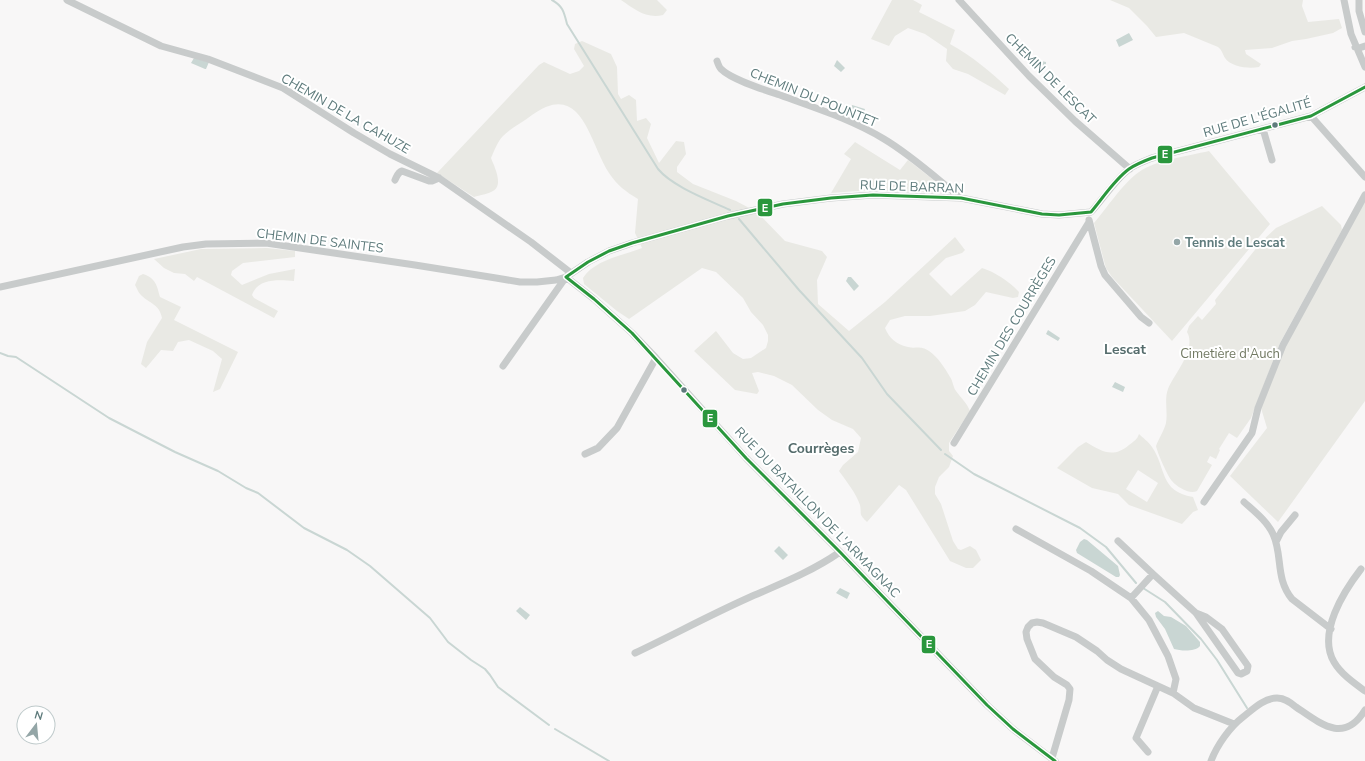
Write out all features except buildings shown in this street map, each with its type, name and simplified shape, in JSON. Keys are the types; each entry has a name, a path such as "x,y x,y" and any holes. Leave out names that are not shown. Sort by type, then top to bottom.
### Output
{"street":[{"name":"CHEMIN DE LA CAHUZE","path":"67,0 161,46 174,51 208,59 283,88 390,154 439,178 531,242 569,275"},
{"name":"CHEMIN DE LESCAT","path":"959,0 1029,76 1075,121 1130,169"},
{"path":"1344,0 1355,47 1365,67"},
{"path":"1359,0 1359,11 1365,32"},
{"path":"1355,47 1365,46"},
{"name":"CHEMIN DU POUNTET","path":"717,61 722,70 755,86 862,126 885,139 961,198"},
{"path":"1362,88 1365,96"},
{"name":"RUE DE L'ÉGALITÉ","path":"1130,169 1152,158 1263,130 1311,116 1362,88"},
{"path":"1311,116 1365,177"},
{"path":"1263,130 1272,160"},
{"path":"1130,169 1091,212 1089,222 1101,266 1105,274 1141,317 1149,323"},
{"path":"396,180 397,175 402,171 429,181 439,178"},
{"name":"RUE DE BARRAN","path":"569,275 588,262 609,251 632,243 728,216 783,204 831,198 873,195 961,198 1042,214 1059,215 1091,212"},
{"path":"1204,502 1252,433 1258,408 1283,345 1364,197"},
{"name":"CHEMIN DES COURRÈGES","path":"954,443 1089,222"},
{"name":"CHEMIN DE SAINTES","path":"0,288 183,247 206,244 266,244 415,265 520,282 556,280 569,275"},
{"path":"503,366 569,275"},
{"name":"RUE DU BATAILLON DE L'ARMAGNAC","path":"569,275 626,327 746,458 840,552 987,705 1013,728 1054,760"},
{"path":"585,454 598,448 617,428 656,358"},
{"path":"1244,502 1265,522 1273,533 1276,542 1281,578 1287,594 1331,629"},
{"path":"1276,542 1281,532 1295,515"},
{"path":"1016,529 1091,571 1131,598 1149,620 1168,656 1176,679 1173,693"},
{"path":"1118,541 1196,613 1238,673 1241,674 1247,671 1248,666 1222,629 1206,617 1196,613"},
{"path":"635,653 747,598 798,577 840,552"},
{"path":"1361,569 1343,594 1335,613 1328,642 1329,652 1339,670 1365,692"},
{"path":"1131,598 1153,574"},
{"path":"1054,760 1069,700 1070,689 1067,685 1054,677 1035,659 1027,639 1026,632 1032,623 1043,623 1076,637 1094,648 1107,660 1121,669 1173,693 1194,708 1234,724"},
{"path":"1148,752 1136,738 1158,686"},
{"path":"1213,760 1234,724 1260,703 1269,699 1278,698 1287,700 1323,725 1334,729 1346,728 1354,724 1365,710"}],"green space":[{"path":"621,0 657,0 667,10 663,15 651,16 640,12"},
{"path":"892,0 913,0 922,5 919,12 955,30 950,44 974,59 1009,89 1005,95 968,74 953,69 946,61 947,49 925,34 908,28 895,36 889,46 871,39"},
{"path":"1110,0 1303,0 1302,6 1308,22 1339,19 1342,28 1333,33 1292,41 1272,48 1245,50 1246,54 1261,64 1259,67 1250,68 1231,63 1225,58 1218,47 1184,33 1156,37 1129,8"},
{"path":"582,41 611,54 617,67 618,94 621,99 629,95 636,100 637,121 646,118 651,124 647,138 659,163 676,141 684,142 686,154 677,167 677,172 693,184 736,201 757,212 785,241 822,251 827,257 817,280 818,304 849,331 885,302 955,237 965,250 962,253 946,258 929,274 951,296 982,268 1002,278 1019,292 1018,297 1013,298 986,292 975,305 965,311 930,316 905,316 890,320 885,328 891,338 897,343 911,348 923,348 935,356 941,362 955,389 966,403 970,411 949,443 949,451 953,456 949,467 939,477 935,487 935,494 941,504 953,541 958,549 961,550 970,546 976,550 981,560 973,568 966,568 950,561 906,490 899,485 867,522 864,519 861,515 860,505 856,496 839,471 843,465 858,452 861,438 853,429 832,420 818,410 792,385 774,376 758,372 752,373 759,391 757,394 735,390 694,351 716,331 733,353 743,359 751,358 766,348 768,341 768,335 763,325 751,312 743,298 716,272 702,268 629,319 584,284 583,278 588,272 602,262 642,248 635,233 638,199 622,188 609,173 582,119 573,109 562,105 549,106 532,115 503,136 491,158 496,170 498,184 491,192 474,197 437,173 539,65 544,62 570,74 579,71 584,66 574,49 575,44"},
{"path":"855,142 900,170 908,160 945,189 947,193 871,190 831,193 851,159 844,154"},
{"name":"Tennis de Lescat","path":"1209,151 1270,224 1172,341 1112,277 1106,268 1094,223 1121,189 1133,176 1139,172 1163,161"},
{"name":"Cimetière d'Auch","path":"1365,201 1365,401 1278,522 1230,476 1267,428 1261,408 1285,347"},
{"name":"Cimetière d'Auch","path":"1322,206 1341,225 1342,230 1280,343 1251,418 1237,438 1229,433 1219,449 1220,450 1216,459 1210,456 1207,462 1212,465 1197,491 1191,492 1184,490 1170,479 1156,446 1166,423 1166,397 1168,389 1187,354 1189,339 1187,332 1189,326 1198,316 1202,320 1216,304 1215,300 1262,241 1276,228"},
{"path":"267,248 295,251 295,257 243,263 232,271 231,275 242,285 269,274 295,269 294,281 282,280 264,283 255,289 252,295 254,298 278,311 274,318 197,277 194,281 185,274 174,273 164,268 154,259 201,249"},
{"path":"143,274 153,280 157,286 160,297 181,307 174,320 238,352 220,389 213,392 222,359 213,351 189,340 178,342 173,351 161,350 146,368 141,364 147,342 162,318 159,309 140,294 135,285 139,276"},
{"path":"1139,434 1152,447 1157,455 1165,478 1174,490 1193,497 1198,510 1193,512 1182,524 1129,505 1118,494 1092,488 1057,468 1078,447 1086,442 1102,451 1112,453 1123,449","holes":["1138,470 1158,483 1147,502 1126,489"]}],"shaded area":[{"path":"1129,33 1133,40 1119,47 1116,40"},
{"path":"194,58 209,62 206,69 191,63"},
{"path":"837,60 845,68 841,72 834,66"},
{"path":"1041,61 1046,62 1046,66 1040,71 1036,64"},
{"path":"852,105 865,109 864,113 851,109"},
{"path":"848,277 851,277 859,286 854,291 846,281"},
{"path":"1048,330 1060,338 1058,341 1046,334"},
{"path":"1115,382 1125,387 1123,392 1112,387"},
{"path":"1084,539 1118,566 1119,577 1116,577 1077,553 1076,550 1080,542"},
{"path":"779,546 788,555 783,560 774,551"},
{"path":"840,588 850,593 847,599 836,593"},
{"path":"520,607 530,615 526,620 516,611"},
{"path":"1158,611 1164,616 1171,617 1186,626 1200,642 1200,646 1195,649 1184,651 1174,649 1165,629 1156,617 1155,613"}],"waterway":[{"path":"552,0 559,5 565,16 567,24 658,169 673,182 730,210"},
{"path":"739,219 799,290 862,358 887,394 941,450"},
{"path":"0,353 16,357 109,418 175,452 218,471 246,488 258,493 304,528 347,550 370,566 430,618 448,642 485,669 498,687 549,725"},
{"path":"945,454 974,474 1080,528 1106,547 1136,583"},
{"path":"1143,588 1165,602 1201,639 1217,660 1247,708"},
{"path":"555,729 609,761"}],"transit line":[{"name":"E","path":"566,277 588,262 609,251 632,243 728,216 783,204 831,198 873,195 961,198 1042,214 1059,215 1091,212 1118,178 1129,169 1140,163 1152,158 1311,116 1365,87"},
{"name":"E","path":"566,277 594,299 632,333 746,458 840,552 987,705 1013,729 1055,761"}],"place":[{"name":"Tennis de Lescat","path":"1177,242"}],"district":[{"name":"Lescat","path":"1125,349"},
{"name":"Courrèges","path":"821,448"}]}
